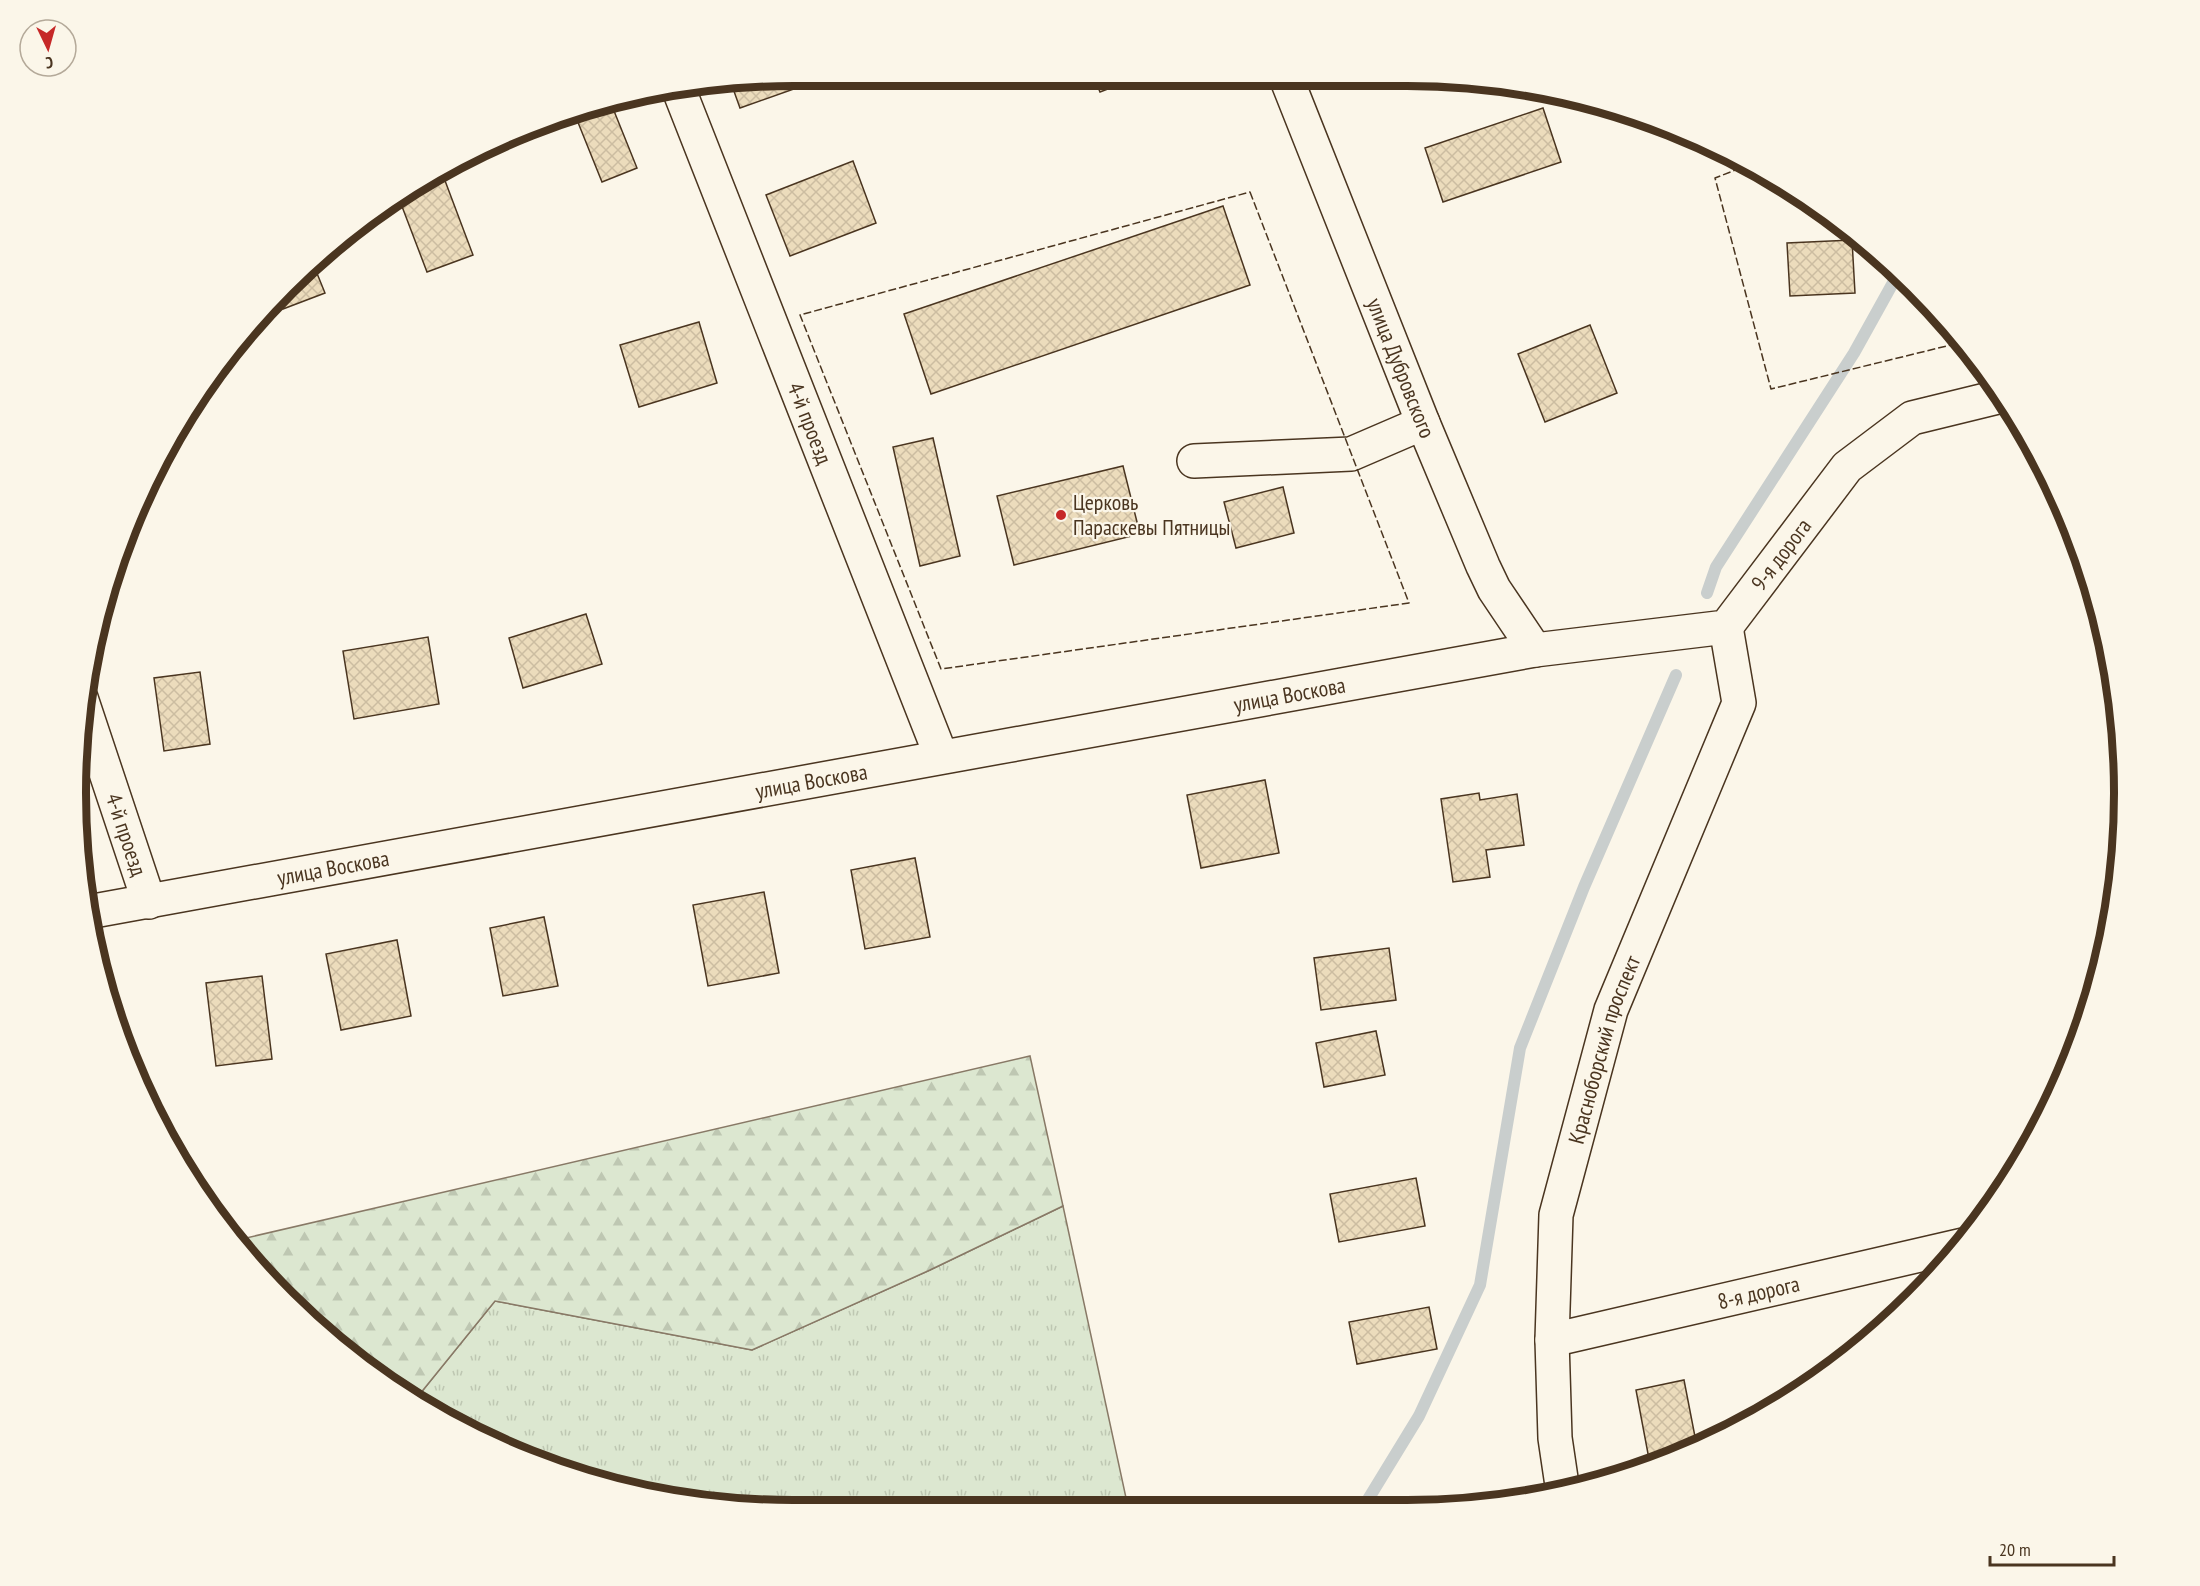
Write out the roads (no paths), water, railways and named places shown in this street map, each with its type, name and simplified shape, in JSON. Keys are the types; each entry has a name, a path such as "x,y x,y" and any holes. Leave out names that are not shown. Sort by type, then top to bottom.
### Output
{"street":[{"name":"улица Дубровского","path":"1289,86 1423,423 1483,566 1494,589 1535,650"},
{"name":"4-й проезд","path":"681,95 941,756"},
{"name":"9-я дорога","path":"1725,627 1847,467 1912,418 1994,398"},
{"path":"1194,461 1352,454 1423,423"},
{"path":"1535,650 1725,627"},
{"name":"Красноборский проспект","path":"1562,1483 1555,1438 1552,1340 1556,1215 1611,1010 1739,703 1725,627"},
{"name":"улица Воскова","path":"96,911 1535,650"},
{"name":"4-й проезд","path":"90,724 149,902"},
{"name":"8-я дорога","path":"1552,1340 1948,1249"}],"waterway":[{"path":"1707,593 1716,567 1854,353 1894,281"},
{"path":"1368,1500 1419,1416 1480,1285 1520,1048 1584,887 1676,675"}],"place":[{"name":"Церковь Параскевы Пятницы","path":"1061,515"}]}
